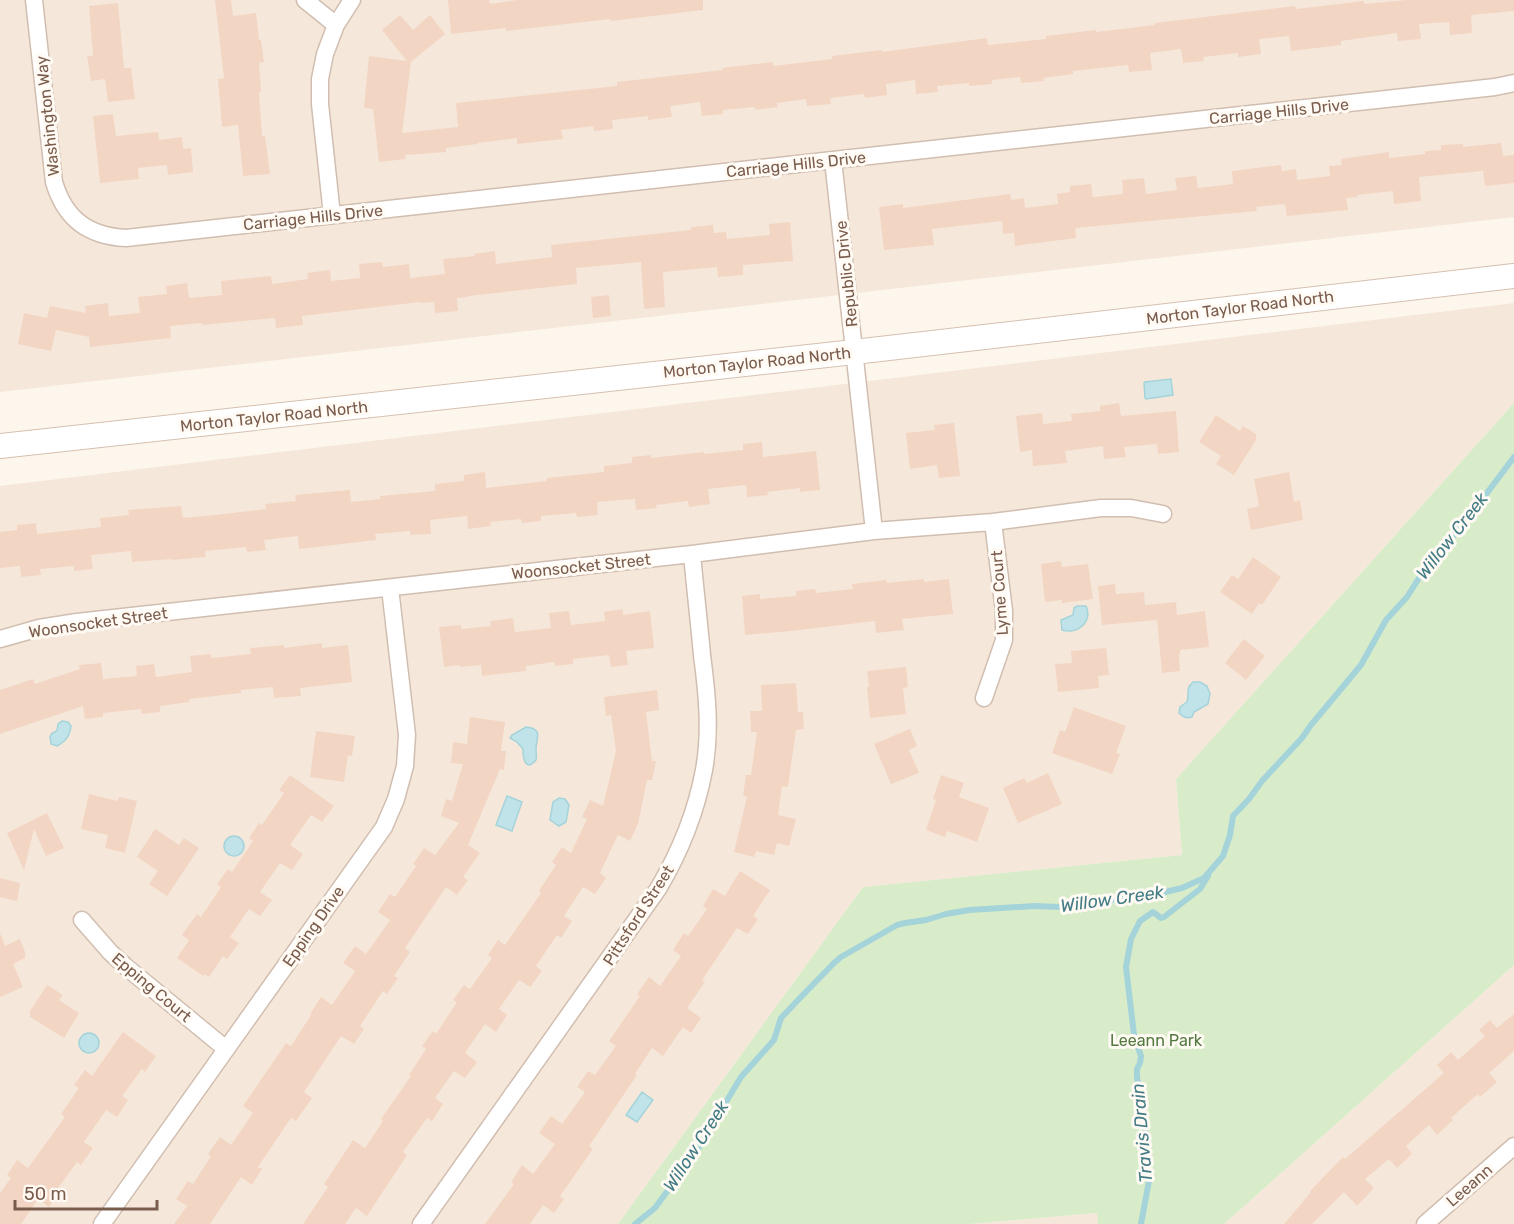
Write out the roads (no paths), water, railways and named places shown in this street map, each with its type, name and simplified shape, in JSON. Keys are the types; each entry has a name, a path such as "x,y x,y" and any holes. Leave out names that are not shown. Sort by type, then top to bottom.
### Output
{"street":[{"name":"Washington Way","path":"34,0 54,182 65,207 80,224"},
{"path":"306,0 336,25"},
{"path":"332,215 320,104 320,79 325,54 336,25 352,0"},
{"name":"Carriage Hills Drive","path":"80,224 102,235 126,238 1495,87 1514,83"},
{"name":"Republic Drive","path":"834,160 874,531"},
{"name":"Morton Taylor Road North","path":"0,446 854,352 1514,276"},
{"name":"Woonsocket Street","path":"0,639 39,628 77,622 692,554 874,531 993,522 1101,508 1131,508 1163,514"},
{"name":"Lyme Court","path":"984,698 1004,640 1004,611 993,522"},
{"name":"Pittsford Street","path":"421,1224 658,889 686,835 697,803 708,735 708,704 692,554"},
{"name":"Epping Drive","path":"102,1224 384,827 396,799 405,766 406,735 390,588"},
{"name":"Epping Court","path":"82,920 125,966 226,1049"},
{"name":"Leeann","path":"1425,1224 1514,1146"}],"water":[{"path":"1171,379 1173,395 1145,398 1145,382"},
{"path":"1086,606 1088,612 1085,622 1073,631 1062,630 1061,620 1073,615 1074,608"},
{"path":"1193,682 1200,682 1207,686 1210,694 1208,704 1194,712 1192,717 1186,718 1179,713 1180,707 1187,702 1188,689"},
{"path":"62,721 68,722 71,726 69,735 57,746 51,744 50,737 57,731 58,724"},
{"path":"526,727 535,730 538,735 536,760 529,765 525,762 523,749 510,738"},
{"path":"507,796 522,802 512,831 496,825"},
{"path":"559,798 565,799 569,805 566,822 559,826 550,820 553,802"},
{"path":"230,836 238,836 244,842 244,850 238,856 230,856 224,850 224,842"},
{"path":"85,1033 93,1033 99,1039 99,1047 93,1053 85,1053 79,1047 79,1039"},
{"path":"642,1092 653,1100 637,1122 626,1115"}],"waterway":[{"name":"Willow Creek","path":"635,1224 655,1208 696,1152 741,1077 774,1040 781,1018 841,957 897,925 946,914 969,910 1059,907 1083,901 1145,897 1182,888 1204,878 1223,856 1233,816 1302,738 1361,665 1386,620 1407,597 1419,578 1514,457"},
{"name":"Travis Drain","path":"1141,1224 1149,1181 1145,1123 1137,1077 1141,1056 1134,1035 1126,967 1131,939 1140,921 1153,912 1161,918 1164,917 1200,889 1208,876"}],"park label":[{"name":"Leeann Park","path":"1156,1040"}]}
